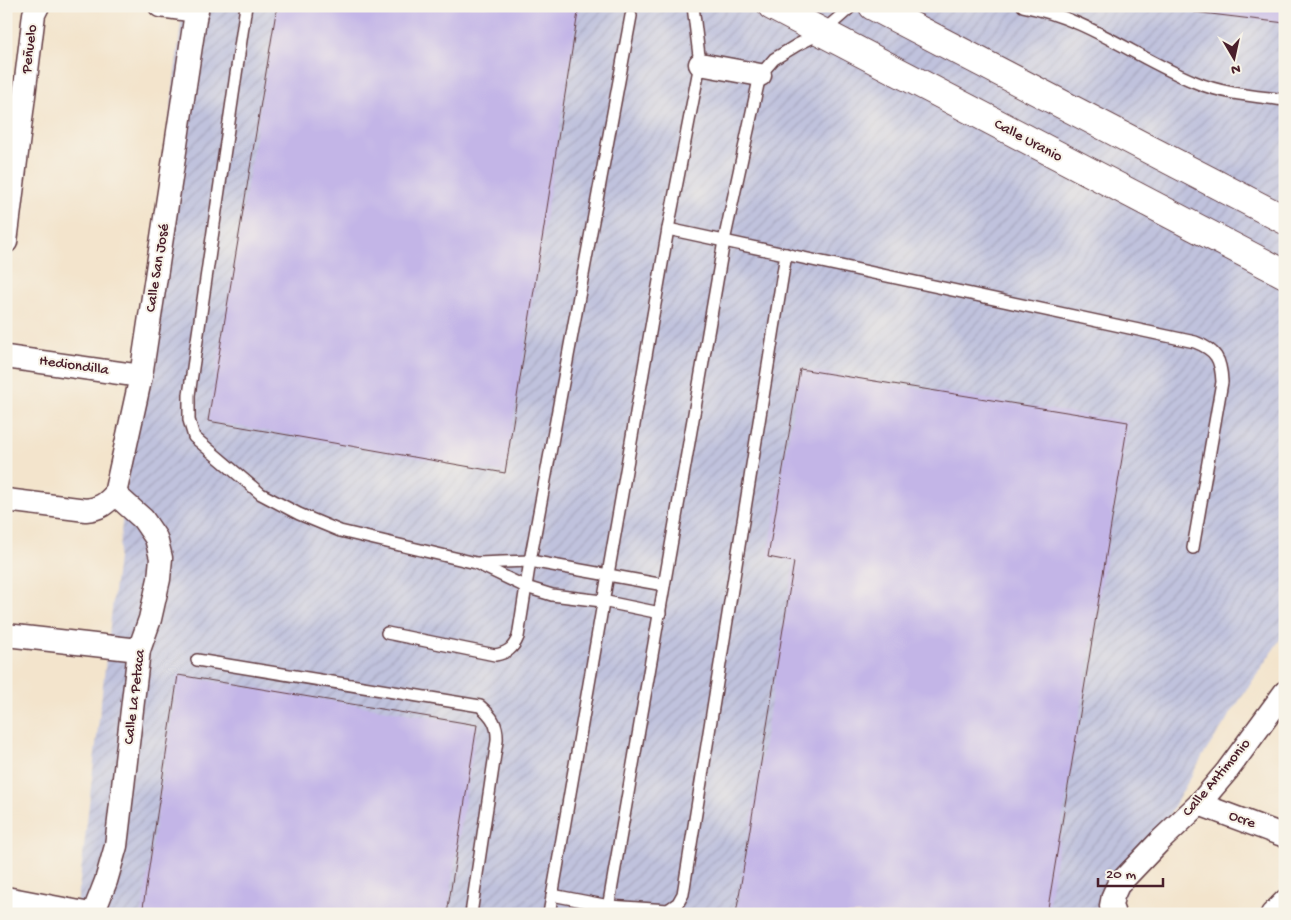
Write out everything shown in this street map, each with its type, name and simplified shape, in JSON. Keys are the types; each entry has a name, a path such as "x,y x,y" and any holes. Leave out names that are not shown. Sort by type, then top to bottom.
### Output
{"street":[{"name":"Peñuelo","path":"6,242 34,14 38,6"},
{"path":"160,6 197,9"},
{"name":"Calle Uranio","path":"772,6 1285,274"},
{"path":"873,6 1285,220"},
{"name":"Calle San José","path":"115,494 141,376 197,9"},
{"path":"700,64 760,76"},
{"name":"Hediondilla","path":"6,357 141,376"},
{"path":"6,500 86,510 96,509 115,494"},
{"name":"Calle La Petaca","path":"92,914 106,881 116,846 140,650 160,579 161,558 156,538 143,519 115,494"},
{"path":"6,635 140,650"},
{"name":"Calle Antimonio","path":"1112,910 1113,896 1118,885 1199,804 1227,770 1285,692"},
{"name":"Ocre","path":"1199,804 1285,836"},
{"path":"6,898 92,914"},
{"path":"1272,914 1285,901"}],"lane":[{"path":"246,6 189,395 191,430 194,437 261,494 299,514 340,531 476,563 526,587 552,595 602,601 660,613"},
{"path":"548,914 668,229 700,64 693,6"},
{"path":"608,910 724,241 760,76 774,60 797,45 821,33 852,6"},
{"path":"1023,6 1047,10 1081,23 1196,83 1229,92 1285,100"},
{"path":"387,633 495,654 503,653 515,645 631,16"},
{"path":"668,229 1195,342 1209,348 1218,360 1222,370 1222,382 1193,548"},
{"path":"552,895 608,910 668,910 678,904 682,894 786,254"},
{"path":"476,563 530,561 664,585"},
{"path":"197,660 480,706 488,713 497,730 497,741 471,914"}],"shaded area":[{"path":"183,6 1285,6 1285,632 1202,757 1113,914 76,914"}],"building":[{"path":"277,6 579,6 505,473 208,421"},
{"path":"1194,6 1285,6 1285,23 1194,12"},
{"path":"800,369 1128,422 1047,914 736,914 794,562 768,557"},
{"path":"178,675 477,725 447,914 142,914"}]}
